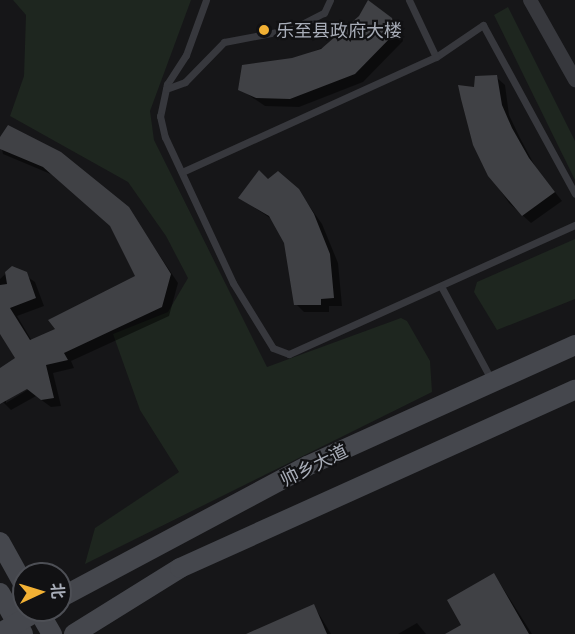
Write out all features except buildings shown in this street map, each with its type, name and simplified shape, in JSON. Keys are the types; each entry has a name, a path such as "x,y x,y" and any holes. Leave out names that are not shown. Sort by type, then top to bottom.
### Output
{"main road":[{"name":"帅乡大道","path":"72,592 307,466 494,384 575,345"},
{"name":"帅乡大道","path":"74,634 180,568 575,390"},
{"path":"0,542 12,564"},
{"path":"0,593 13,630"}],"street":[{"path":"530,0 575,80"}],"lane":[{"path":"206,0 186,55 166,89 160,116 182,172 233,283 273,348 289,354 442,288 575,225"},
{"path":"166,89 185,82 224,42 292,29 324,13 330,0"},
{"path":"409,0 436,57"},
{"path":"182,172 436,57 483,25 575,194"},
{"path":"442,288 494,384"}],"shaded area":[{"path":"13,0 191,0 150,111 154,140 267,367 401,318 407,321 430,361 432,392 85,564 95,528 179,472 140,410 113,334 168,312 188,278 166,236 128,182 10,116 24,76 26,15"},
{"path":"508,7 575,141 575,180 494,15"},
{"path":"575,239 575,299 497,330 474,292 477,282"}],"place":[{"name":"乐至县政府大楼","path":"264,30"}]}
